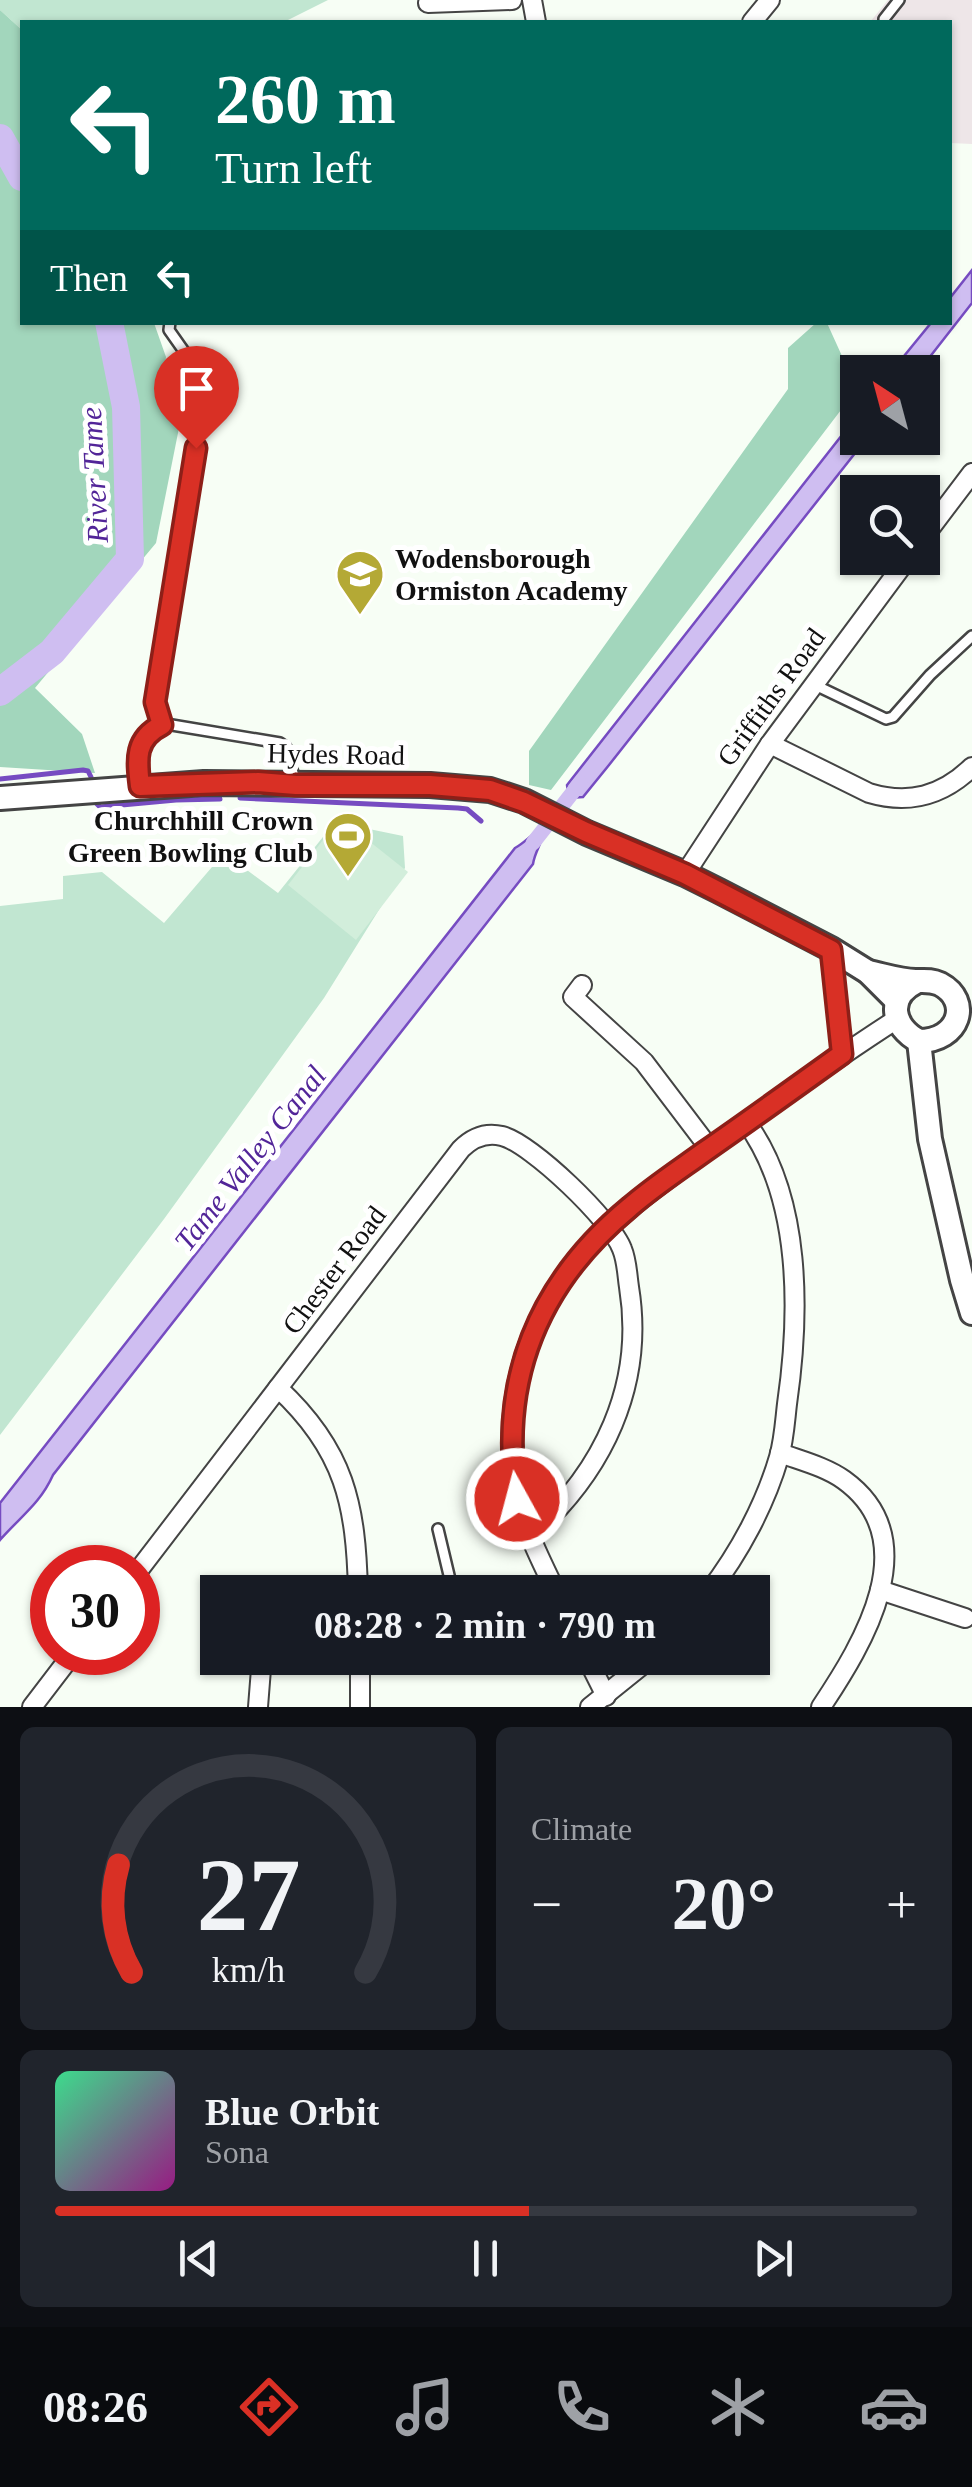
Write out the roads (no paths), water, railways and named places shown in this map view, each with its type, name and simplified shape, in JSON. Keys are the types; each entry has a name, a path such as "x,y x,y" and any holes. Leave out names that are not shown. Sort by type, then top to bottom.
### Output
{"street":[{"path":"428,3 512,0"},
{"path":"754,20 770,0"},
{"path":"940,516 972,474"},
{"name":"Griffiths Road","path":"685,874 770,744 895,575"},
{"path":"770,744 886,798 920,798 937,792 972,767"},
{"name":"Hydes Road","path":"0,798 204,782 430,785 490,790 685,874 868,972 916,982 929,980 963,994 954,1028 939,1038 919,1041 903,1030 897,1010 868,972"},
{"path":"548,1575 517,1499 512,1453 513,1407 522,1362 549,1299 609,1226 654,1188 842,1054 897,1010 905,988 916,982"},
{"path":"582,986 573,997 644,1062 710,1148"},
{"path":"919,1041 930,1139 972,1313"},
{"path":"720,1575 745,1536 780,1453 792,1372 795,1278 780,1192 762,1144 746,1122"},
{"name":"Chester Road","path":"157,1545 461,1149 473,1140 497,1135 513,1140 559,1176 609,1226"},
{"path":"530,1536 584,1478 608,1437 624,1392 631,1348 632,1302 624,1254 609,1226"},
{"path":"278,1388 300,1408 320,1435 345,1487 358,1548 358,1575"},
{"path":"780,1453 832,1472 856,1490 879,1525 885,1550 880,1590 866,1629 824,1706"},
{"path":"880,1590 965,1618"},
{"path":"32,1707 56,1675"},
{"path":"258,1707 260,1675"},
{"path":"360,1675 360,1707"},
{"path":"591,1675 598,1702 631,1675"}],"lane":[{"path":"884,19 899,0"},
{"path":"162,725 155,702 208,384 170,325"},
{"path":"813,684 886,718 894,718 921,684 972,636"},
{"path":"140,786 136,757 144,739 166,724 280,744 286,747 296,785"},
{"path":"831,950 842,1054"},
{"path":"438,1529 448,1575"}],"waterway":[{"name":"River Tame","path":"0,138 20,173"},
{"name":"River Tame","path":"0,692 52,652 130,559 126,407 110,325"},
{"path":"0,779 83,770 91,777"},
{"path":"533,843 580,783"},
{"path":"240,798 458,808 467,809 481,821"},
{"path":"96,803 100,807 220,799"}],"place":[{"name":"Wodensborough Ormiston Academy","path":"360,616"},
{"name":"Churchhill Crown Green Bowling Club","path":"348,878"}],"water label":[{"name":"Tame Valley Canal","path":"250,1158"}]}
